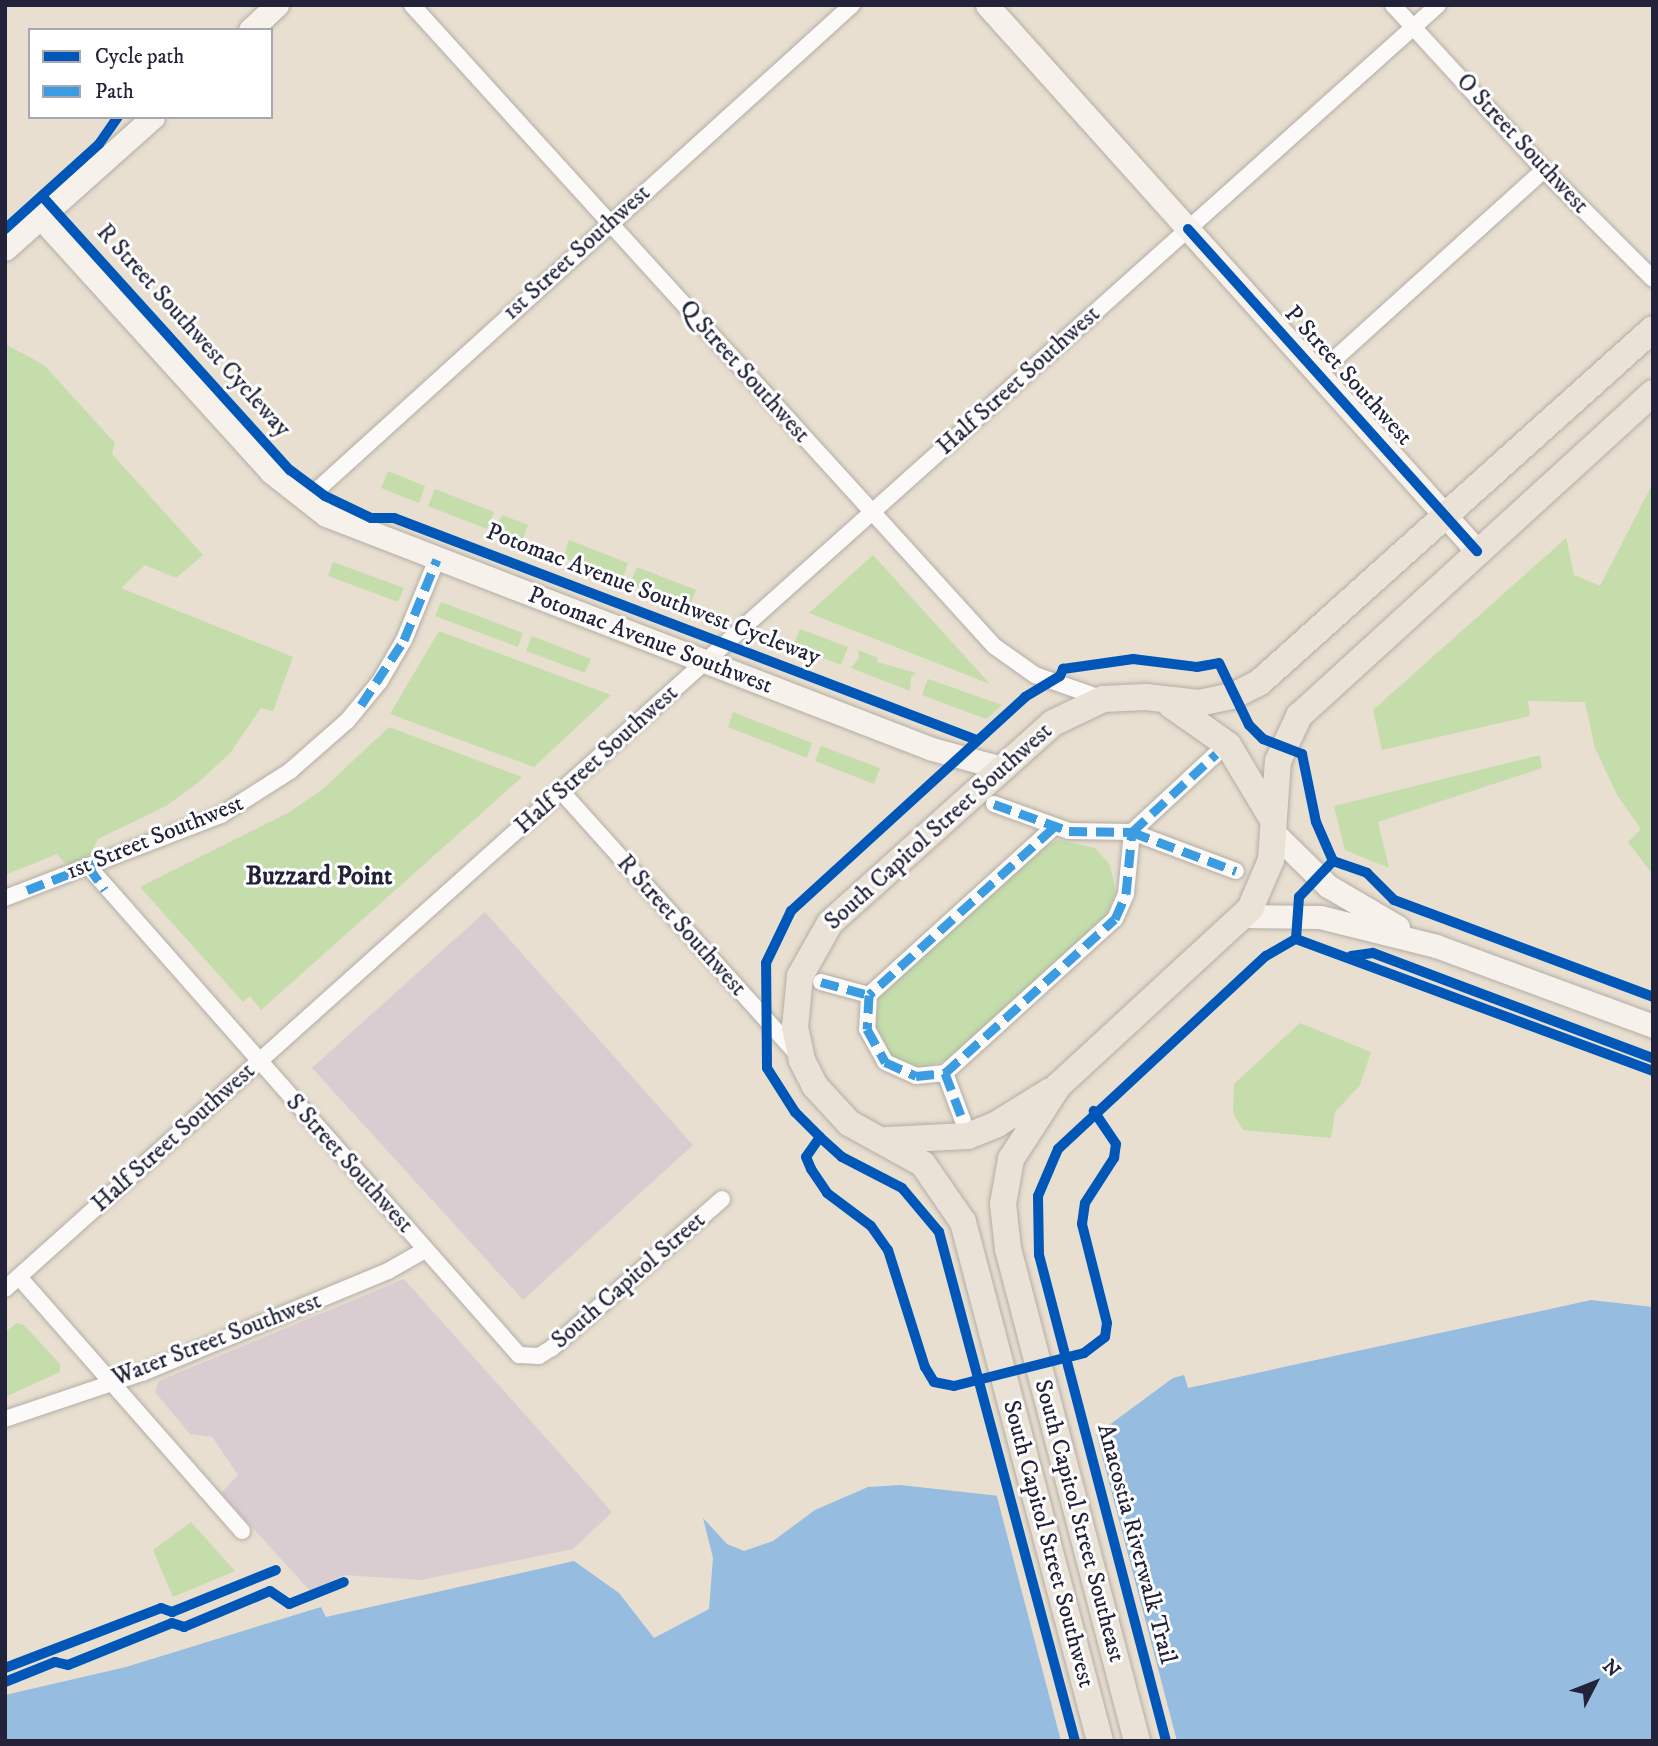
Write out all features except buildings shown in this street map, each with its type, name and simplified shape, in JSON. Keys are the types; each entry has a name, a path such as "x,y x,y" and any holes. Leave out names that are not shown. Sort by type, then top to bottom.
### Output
{"main road":[{"name":"South Capitol Street Southwest","path":"1100,1741 968,1236 956,1207 923,1164 835,1111 815,1086 802,1060 795,1027 796,995 805,961 820,935 1002,768 1064,715 1103,699 1216,701 1253,687 1653,329"},
{"name":"South Capitol Street Southeast","path":"1137,1741 1004,1232 1004,1188 1016,1147 1058,1086 1245,916 1264,882 1274,827 1278,761 1299,716 1653,393"},
{"name":"South Capitol Street Southwest","path":"1160,699 1196,718 1228,745 1274,827"},
{"path":"882,1140 933,1141 968,1136 997,1124 1058,1086"}],"street":[{"path":"252,28 277,5"},
{"name":"Q Street Southwest","path":"412,5 1002,654 1058,687 1103,699"},
{"name":"1st Street Southwest","path":"304,502 852,5"},
{"name":"P Street Southwest","path":"987,5 1477,551"},
{"name":"O Street Southwest","path":"1393,5 1544,170 1653,279"},
{"name":"Half Street Southwest","path":"5,1289 1438,5"},
{"path":"5,249 151,119"},
{"path":"1318,374 1544,170"},
{"path":"41,218 271,472 304,502"},
{"name":"Potomac Avenue Southwest","path":"304,502 336,520 932,749 1002,768"},
{"name":"1st Street Southwest","path":"5,898 240,805 326,741 361,705 389,666 437,559"},
{"path":"1053,828 869,995 867,1029 885,1062 916,1076 945,1073 1115,919 1126,894 1132,832 1216,754"},
{"name":"R Street Southwest","path":"561,791 802,1060"},
{"path":"994,804 1053,828 1132,832 1236,871"},
{"path":"1274,827 1335,891 1436,946"},
{"name":"S Street Southwest","path":"89,866 514,1350 532,1357"},
{"path":"1245,916 1320,917 1436,946 1653,1026"},
{"path":"821,982 869,995"},
{"path":"945,1073 963,1121"},
{"name":"South Capitol Street","path":"532,1357 552,1348 722,1199"},
{"name":"Water Street Southwest","path":"5,1419 112,1382 388,1271 425,1250"},
{"path":"19,1278 242,1531"}],"shaded area":[{"path":"485,912 693,1145 523,1300 312,1068"},
{"path":"404,1279 612,1512 573,1549 421,1580 344,1575 310,1591 221,1493 238,1475 212,1437 190,1434 155,1392 159,1381"}],"green space":[{"path":"5,344 44,365 115,443 112,454 203,555 176,578 145,565 121,588 293,657 273,711 261,708 230,753 199,782 166,806 98,839 91,853 70,869 57,854 5,875"},
{"path":"388,471 425,486 419,503 381,488"},
{"path":"1653,483 1653,875 1628,842 1641,829 1617,795 1595,748 1585,702 1528,701 1530,716 1382,750 1373,710 1566,538 1574,575 1600,586"},
{"path":"435,489 494,512 487,529 428,506"},
{"path":"502,515 528,525 522,542 495,532"},
{"path":"569,540 628,563 622,581 563,558"},
{"path":"873,555 990,684 809,613"},
{"path":"333,562 404,588 398,602 328,576"},
{"path":"637,567 696,590 689,607 630,584"},
{"path":"441,602 523,633 518,647 435,616"},
{"path":"800,629 848,647 841,665 793,646"},
{"path":"439,631 611,695 534,767 390,714"},
{"path":"532,636 591,659 585,673 526,651"},
{"path":"858,650 878,658 877,662 916,673 911,677 910,691 851,668 859,658"},
{"path":"928,679 1002,705 986,719 922,695"},
{"path":"733,712 812,743 807,758 728,727"},
{"path":"389,727 522,777 261,1010 250,996 243,1002 140,887 288,813 323,789"},
{"path":"821,746 880,768 874,784 815,761"},
{"path":"1540,755 1542,768 1378,822 1389,868 1345,850 1334,806"},
{"path":"1058,840 1095,848 1110,865 1116,892 1106,916 948,1060 918,1069 892,1060 873,1030 880,994 1037,851"},
{"path":"1300,1023 1371,1052 1360,1085 1335,1112 1331,1138 1243,1130 1233,1113 1234,1084"},
{"path":"17,1323 24,1325 60,1364 60,1372 5,1397 5,1332"},
{"path":"191,1522 235,1571 173,1597 153,1550"}],"water":[{"path":"1591,1300 1653,1307 1653,1741 5,1741 5,1695 126,1667 321,1607 326,1617 574,1561 619,1593 654,1638 709,1609 713,1558 703,1518 727,1544 744,1551 773,1541 815,1510 868,1487 900,1485 1018,1498 1049,1494 1086,1442 1173,1378 1184,1375 1188,1388"}],"pier":[{"path":"1095,1429 1177,1741 1061,1741 996,1493 1047,1491 1068,1457"}],"marked path":[{"path":"361,705 404,640 437,559"},
{"path":"1053,828 869,995 867,1029 885,1062 916,1076 945,1073 1115,919 1126,894 1132,832 1216,754"},
{"path":"994,804 1069,831 1132,832 1236,871"},
{"path":"27,890 138,847"},
{"path":"88,866 105,890"},
{"path":"821,982 869,995"},
{"path":"945,1073 963,1121"}],"cycle path":[{"path":"5,229 99,144 117,119"},
{"name":"R Street Southwest Cycleway","path":"42,196 290,470 325,496 371,518 394,518 977,740"},
{"path":"1188,229 1477,551"},
{"path":"1075,1741 939,1232 902,1188 842,1157 820,1137 795,1112 767,1068 766,963 791,911 1025,697 1060,676 1063,669 1133,659 1197,667 1219,663 1249,725 1263,739 1302,754 1316,822 1333,861 1367,873 1394,900 1653,997"},
{"path":"1296,939 1299,897 1333,861"},
{"name":"Anacostia Riverwalk Trail","path":"1166,1741 1039,1255 1038,1196 1058,1149 1266,956 1296,939 1653,1071"},
{"path":"1351,956 1373,953 1653,1058"},
{"path":"820,1137 806,1157 811,1169 827,1193 871,1226 888,1250 925,1367 934,1382 954,1386 1084,1353 1105,1337 1107,1323 1082,1224 1085,1203 1114,1158 1116,1144 1094,1111"},
{"path":"5,1668 161,1608 172,1612 276,1570"},
{"path":"5,1682 55,1662 68,1665 172,1623 184,1627 270,1591 289,1604 344,1582"}],"district":[{"name":"Buzzard Point","path":"319,877"}]}
